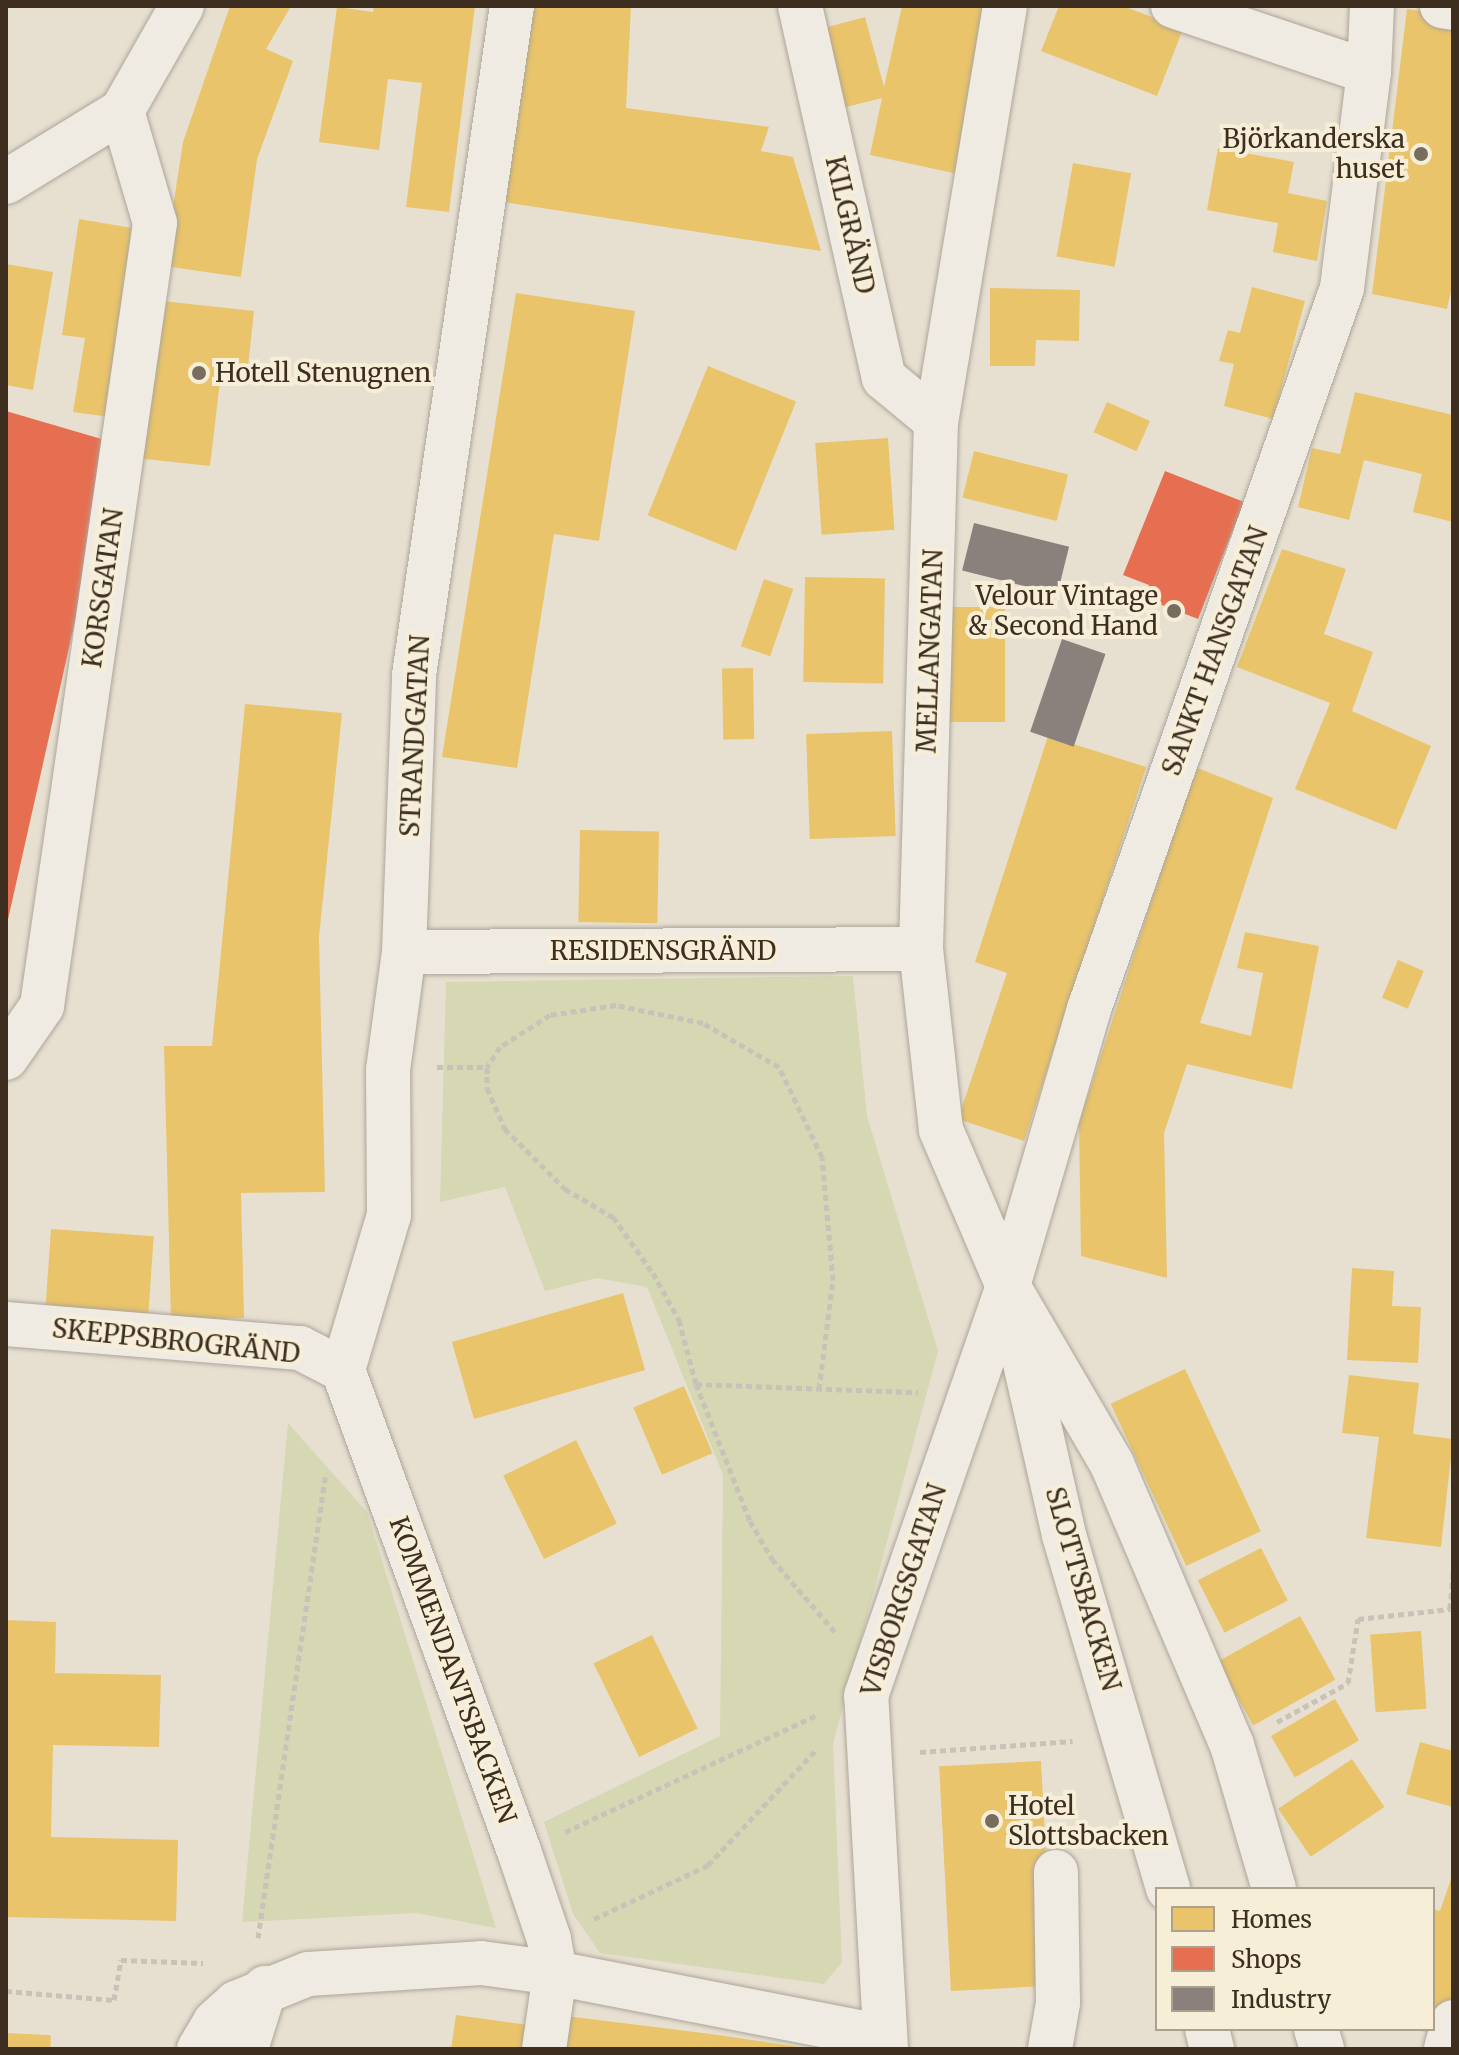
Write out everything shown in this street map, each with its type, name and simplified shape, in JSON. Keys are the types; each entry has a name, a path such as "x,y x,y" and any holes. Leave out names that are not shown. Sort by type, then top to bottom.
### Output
{"street":[{"path":"6,182 122,111 182,6"},
{"name":"STRANDGATAN","path":"343,1370 389,1215 388,1070 404,952 414,675 512,6"},
{"name":"KILGRÄND","path":"800,6 884,378 936,421"},
{"name":"MELLANGATAN","path":"1005,6 936,421 921,949 941,1130 1008,1286"},
{"path":"1173,6 1369,72"},
{"name":"SANKT HANSGATAN","path":"1008,1286 1094,995 1342,288 1369,72 1372,6"},
{"path":"1442,6 1453,8"},
{"name":"KORSGATAN","path":"6,1058 42,1006 155,223 122,111"},
{"name":"RESIDENSGRÄND","path":"404,952 921,949"},
{"path":"1008,1286 1112,1464 1232,1745 1273,1887"},
{"name":"VISBORGSGATAN","path":"885,2043 866,1696 1008,1286"},
{"name":"SLOTTSBACKEN","path":"1008,1286 1064,1535 1126,1737 1167,1887"},
{"name":"SKEPPSBROGRÄND","path":"6,1324 300,1348 343,1370"},
{"name":"KOMMENDANTSBACKEN","path":"343,1370 519,1851 552,1956"},
{"path":"1050,2049 1058,2003 1056,1872"},
{"path":"544,2049 552,1956"},
{"path":"199,2049 215,2022 265,1988 308,1974 388,1965 481,1963 552,1956 885,2043"},
{"path":"246,2049 265,1988"},
{"path":"1446,2049 1453,2022"}],"path":[{"path":"819,1389 833,1280 822,1157 779,1067 703,1023 616,1005 550,1015 500,1047 487,1067 487,1088 505,1129 555,1181 613,1217 653,1273 679,1320 696,1384 750,1521 772,1559 826,1623"},
{"path":"432,1067 487,1067"},
{"path":"696,1384 881,1388"},
{"path":"265,1988 258,1939 328,1460"},
{"path":"1305,1707 1348,1683 1358,1619 1450,1609 1453,1572"},
{"path":"519,1851 775,1731 866,1696"},
{"path":"552,1956 708,1865 866,1696"},
{"path":"869,1755 1126,1737"},
{"path":"6,1991 114,2000 121,1960 227,1964 265,1988"}],"green space":[{"path":"853,976 867,1116 938,1351 833,1744 842,1962 824,1984 600,1953 573,1914 544,1822 720,1736 723,1475 647,1287 597,1278 545,1291 505,1187 440,1202 446,982"},
{"path":"288,1423 367,1512 496,1928 416,1913 242,1922"}],"building: Homes":[{"path":"230,6 291,6 266,49 293,61 257,159 241,277 164,266 183,142"},
{"path":"374,6 475,6 449,212 406,207 422,83 388,79 379,150 319,142 337,7 373,12"},
{"path":"521,6 631,6 626,108 769,127 761,151 793,157 821,251 490,200"},
{"path":"902,6 993,6 958,174 870,155 882,98 834,110 813,31 865,17 884,87"},
{"path":"1059,6 1123,6 1183,29 1157,96 1041,51"},
{"name":"Björkanderska huset","path":"1407,9 1453,16 1453,282 1447,309 1372,294"},
{"path":"1218,148 1294,162 1288,193 1327,201 1317,261 1273,252 1278,223 1207,210"},
{"path":"1073,163 1131,173 1115,267 1057,257"},
{"path":"79,219 138,229 110,417 73,412 85,338 62,335"},
{"path":"6,264 53,272 33,390 6,385"},
{"path":"1252,287 1305,301 1273,419 1224,406 1234,364 1219,361 1228,330 1240,333"},
{"path":"990,288 1080,290 1079,341 1036,340 1035,366 990,366"},
{"path":"516,293 635,311 599,541 554,534 517,768 442,757"},
{"path":"153,300 254,311 248,367 222,364 210,466 136,458"},
{"path":"708,366 796,402 736,551 648,515"},
{"path":"1355,392 1453,415 1453,522 1413,512 1422,474 1364,460 1349,520 1298,507 1312,448 1340,454"},
{"path":"1107,402 1150,421 1137,451 1094,432"},
{"path":"888,438 894,530 822,535 815,443"},
{"path":"974,451 1068,474 1057,521 962,498"},
{"path":"1282,549 1346,569 1324,634 1373,652 1352,711 1431,746 1396,830 1295,789 1330,703 1237,667"},
{"path":"805,577 885,578 883,683 803,682"},
{"path":"764,579 793,589 770,656 741,646"},
{"path":"947,607 1005,607 1005,722 947,722"},
{"path":"753,668 754,739 723,740 722,669"},
{"path":"245,704 342,713 319,937 325,1192 241,1193 244,1318 171,1320 164,1046 212,1046"},
{"path":"892,731 896,836 810,839 806,734"},
{"path":"1048,736 1146,767 1024,1141 958,1119 1007,973 975,962"},
{"path":"1195,767 1273,798 1200,1023 1251,1036 1263,973 1237,968 1245,932 1319,946 1292,1089 1187,1064 1164,1133 1167,1278 1081,1256 1079,1123"},
{"path":"580,830 659,831 657,923 578,922"},
{"path":"1398,960 1424,971 1408,1009 1382,998"},
{"path":"51,1229 154,1236 148,1314 46,1307"},
{"path":"1352,1268 1394,1271 1392,1306 1421,1307 1418,1363 1347,1360"},
{"path":"623,1293 645,1370 474,1419 452,1342"},
{"path":"1185,1369 1261,1531 1186,1566 1111,1404"},
{"path":"1349,1375 1419,1383 1413,1434 1453,1439 1441,1547 1366,1538 1379,1437 1342,1433"},
{"path":"684,1386 713,1453 662,1475 633,1407"},
{"path":"576,1440 617,1524 544,1559 503,1476"},
{"path":"1261,1548 1288,1601 1225,1633 1198,1580"},
{"path":"1300,1616 1335,1680 1253,1725 1218,1662"},
{"path":"6,1620 56,1622 55,1673 161,1675 159,1747 53,1745 51,1837 178,1840 176,1921 6,1917"},
{"path":"1421,1631 1426,1709 1376,1712 1370,1635"},
{"path":"652,1635 698,1728 639,1757 594,1663"},
{"path":"1335,1699 1359,1741 1295,1778 1271,1736"},
{"path":"1420,1742 1453,1751 1453,1807 1406,1794"},
{"path":"1352,1759 1384,1807 1311,1857 1278,1809"},
{"name":"Hotel Slottsbacken","path":"1041,1761 1053,1986 951,1991 939,1766"},
{"path":"1453,1873 1453,1991 1440,2034 1421,2031 1435,2031 1435,1910 1440,1911"},
{"path":"456,2015 528,2025 525,2049 451,2049"},
{"path":"566,2016 711,2034 812,2049 562,2049"},
{"path":"6,2033 51,2035 50,2049 6,2049"}],"building: Shops":[{"path":"6,411 115,443 7,924 6,924"},
{"path":"1165,471 1244,502 1198,619 1144,598 1149,585 1123,575"}],"building: Industry":[{"path":"974,523 1069,547 1057,594 962,571"},
{"path":"1062,639 1105,654 1074,747 1030,732"}],"place":[{"name":"Björkanderska huset","path":"1421,154"},
{"name":"Hotell Stenugnen","path":"199,373"},
{"name":"Velour Vintage & Second Hand","path":"1174,611"},
{"name":"Hotel Slottsbacken","path":"992,1821"}]}
